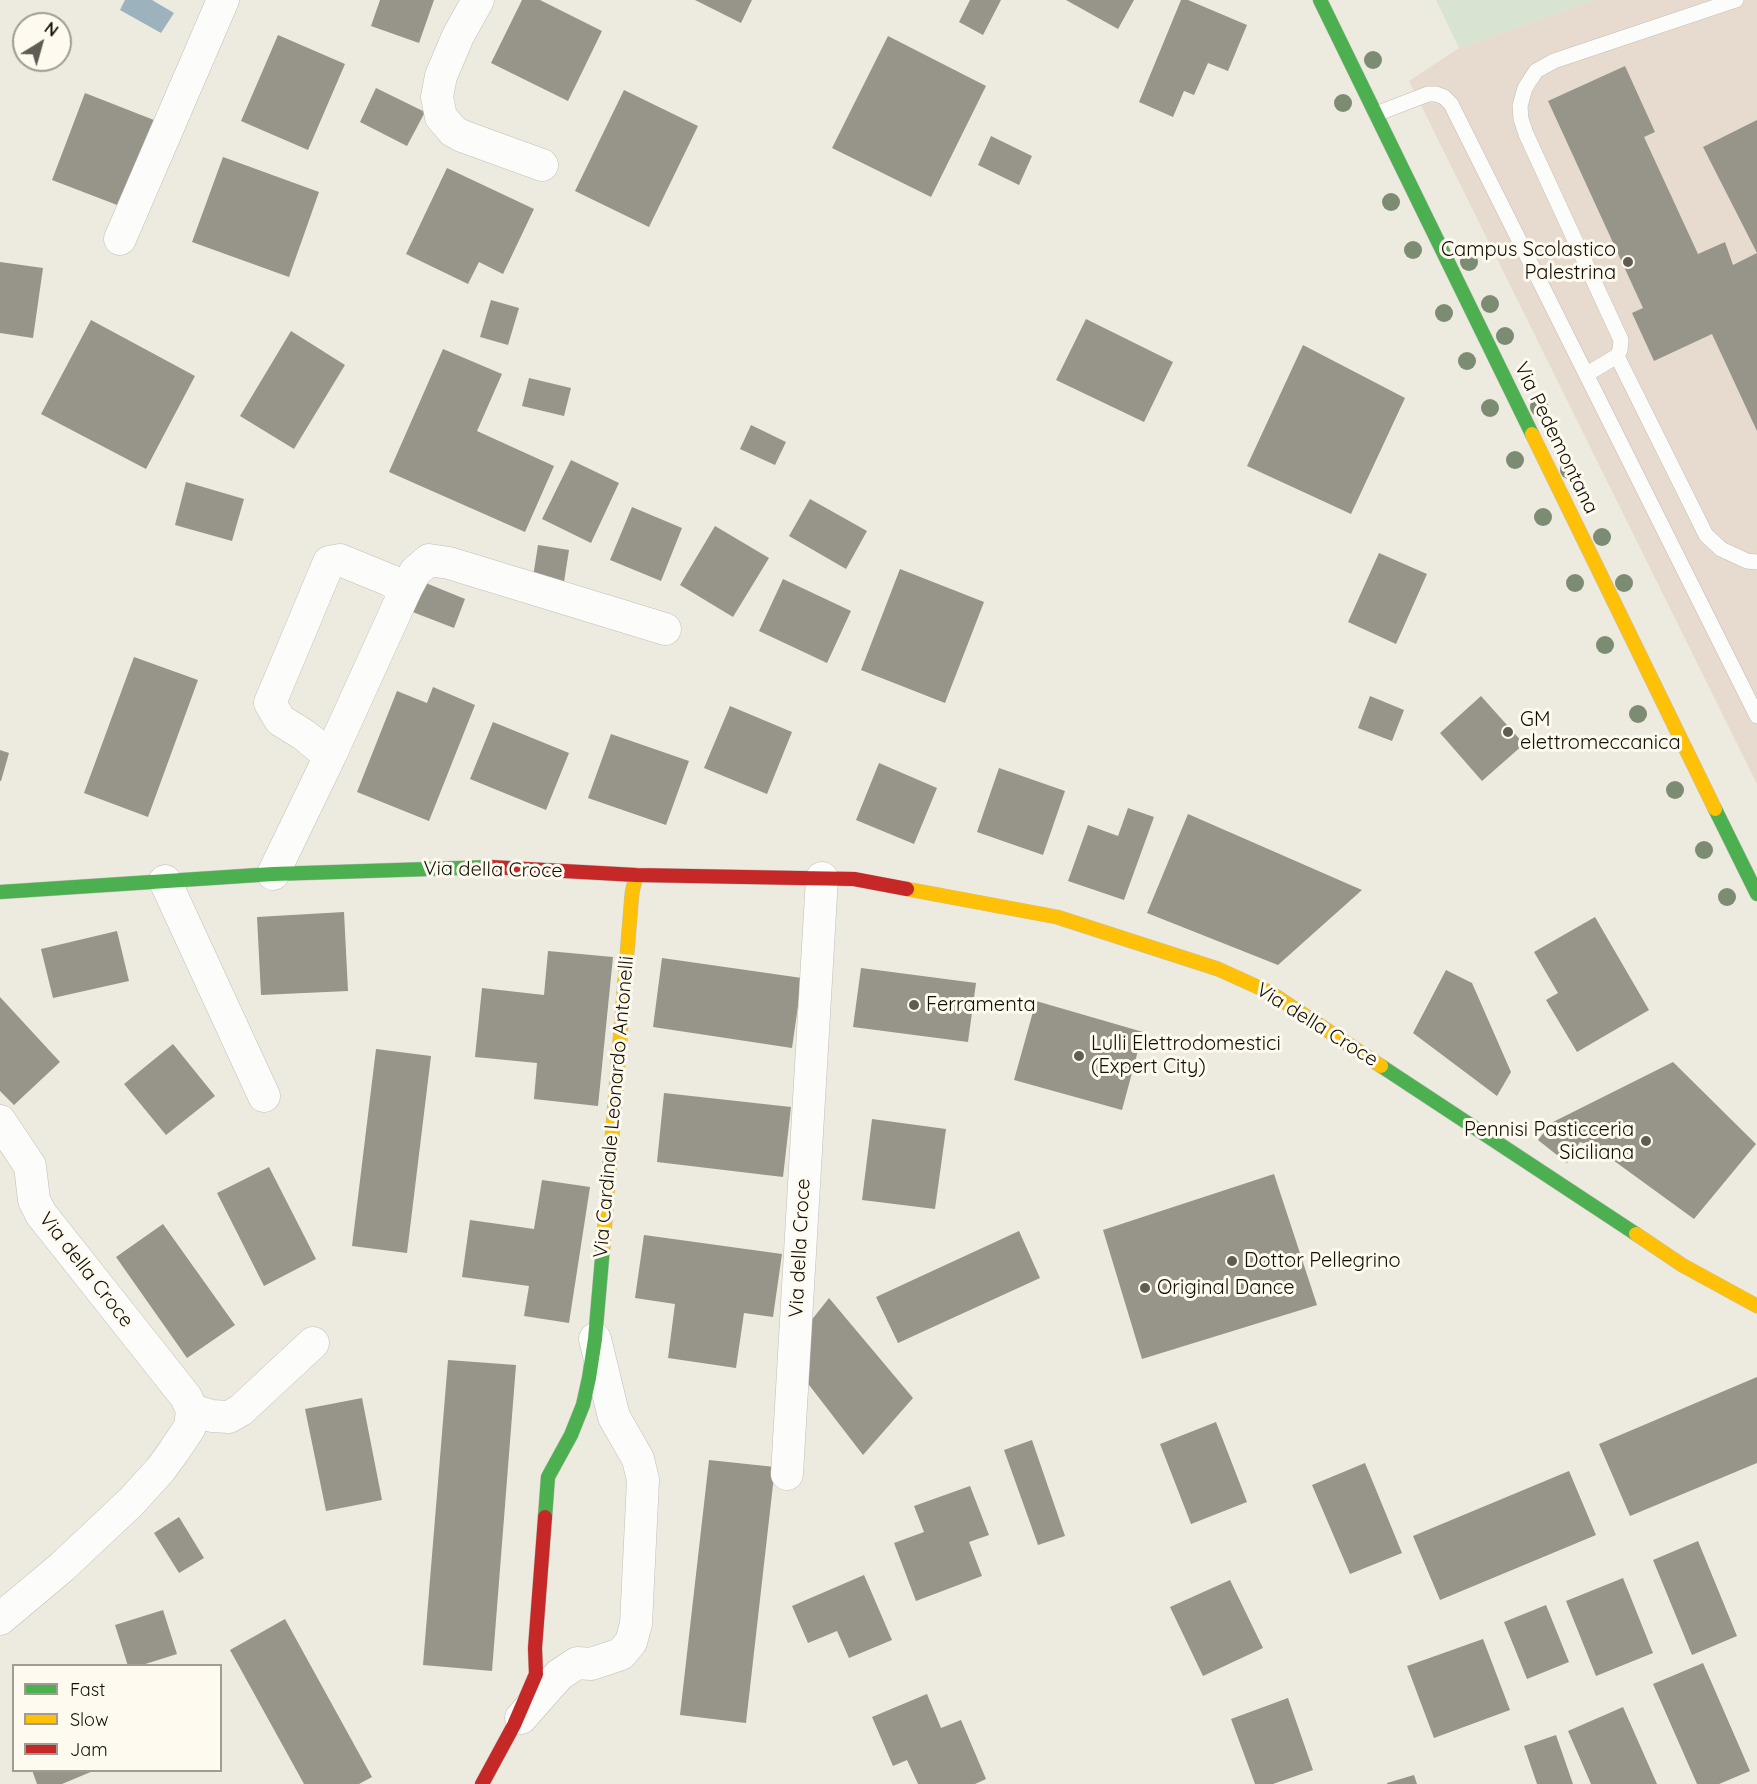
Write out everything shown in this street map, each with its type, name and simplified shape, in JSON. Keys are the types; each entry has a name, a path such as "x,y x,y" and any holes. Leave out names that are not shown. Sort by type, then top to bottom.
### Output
{"street":[{"path":"120,238 223,0"},
{"path":"478,0 458,36 441,76 437,97 441,117 453,131 462,136 542,165"},
{"name":"Via Pedemontana","path":"1320,0 1757,894"},
{"path":"330,756 304,735 280,720 270,703 329,562 340,560 405,589"},
{"path":"273,874 330,756 405,589 415,572 429,560 449,563 665,629"},
{"name":"Via della Croce","path":"0,892 273,874 481,866 636,875 854,879 1058,917 1218,969 1271,993 1682,1265 1757,1306"},
{"name":"Via Cardinale Leonardo Antonelli","path":"482,1784 514,1725 536,1674 535,1648 548,1477 571,1435 583,1405 595,1339 632,893 636,875"},
{"name":"Via della Croce","path":"787,1474 822,878"},
{"path":"165,881 264,1096"},
{"name":"Via della Croce","path":"0,1120 30,1166 34,1200 41,1214 186,1397 192,1410"},
{"name":"Via Cardinale Leonardo Antonelli","path":"514,1725 559,1675 577,1663 591,1664 621,1654 631,1642 636,1624 643,1480 638,1459 614,1417 595,1339"},
{"path":"0,1619 62,1567 131,1502 161,1469 190,1427 192,1410 212,1416 229,1417 241,1410 313,1343"}],"lane":[{"path":"1587,374 1617,356 1621,340 1526,134 1521,119 1522,95 1536,71 1554,61 1736,0"},
{"path":"1376,114 1428,94 1444,97 1451,104 1757,716"},
{"path":"1617,356 1706,535 1721,549 1747,561 1757,562"}],"shaded area":[{"name":"Campus Scolastico Palestrina","path":"1594,0 1757,0 1757,784 1409,81 1459,48"}],"green space":[{"path":"1436,0 1594,0 1459,48"}],"water":[{"path":"125,0 152,0 174,13 161,33 120,10"}],"building":[{"path":"380,0 434,0 419,43 371,26"},
{"path":"522,0 540,0 602,31 568,101 491,63"},
{"path":"695,0 752,0 741,23"},
{"path":"970,0 1001,0 983,35 959,22"},
{"path":"1066,0 1134,0 1118,29"},
{"path":"1181,0 1188,0 1247,25 1228,71 1208,63 1194,95 1184,91 1173,117 1139,102"},
{"path":"278,35 345,64 308,150 241,121"},
{"path":"888,36 986,86 931,197 832,148"},
{"path":"1625,66 1655,132 1644,137 1698,254 1725,242 1733,265 1757,253 1757,431 1712,334 1654,361 1632,313 1643,308 1548,101"},
{"path":"376,88 425,112 407,146 360,122"},
{"path":"624,90 698,126 649,227 575,191"},
{"path":"85,93 159,122 125,208 52,180"},
{"path":"1757,120 1757,253 1703,147"},
{"path":"991,136 1032,156 1019,185 978,165"},
{"path":"223,157 319,192 289,277 192,242"},
{"path":"447,168 534,209 503,274 479,262 468,284 406,254"},
{"path":"0,262 43,268 33,338 0,333"},
{"path":"491,300 519,308 508,345 480,337"},
{"path":"1086,319 1173,362 1144,422 1056,380"},
{"path":"91,320 195,376 146,469 41,414"},
{"path":"291,331 345,365 294,449 240,416"},
{"path":"1303,345 1405,398 1351,514 1247,466"},
{"path":"443,349 502,374 477,431 554,466 525,532 389,472"},
{"path":"529,378 571,388 564,416 522,406"},
{"path":"751,425 786,442 775,465 740,449"},
{"path":"571,460 619,483 591,543 542,519"},
{"path":"186,482 244,499 232,541 175,525"},
{"path":"810,499 867,531 846,569 789,536"},
{"path":"632,507 682,528 661,581 610,560"},
{"path":"715,526 769,558 733,617 680,585"},
{"path":"538,545 569,550 564,582 533,577"},
{"path":"1379,553 1427,574 1396,644 1348,622"},
{"path":"900,569 984,602 945,703 861,670"},
{"path":"783,579 851,611 827,663 759,631"},
{"path":"421,581 465,599 454,628 410,611"},
{"path":"134,657 198,680 148,817 84,793"},
{"path":"433,687 475,705 429,821 357,792 397,691 427,703"},
{"path":"1370,696 1404,710 1392,741 1358,728"},
{"path":"1481,696 1524,744 1482,781 1440,733"},
{"path":"730,706 792,732 767,794 704,768"},
{"path":"493,722 569,753 546,810 470,779"},
{"path":"611,734 689,761 666,825 588,798"},
{"path":"0,750 9,753 1,781 0,781"},
{"path":"879,763 937,788 914,844 856,820"},
{"path":"999,768 1065,791 1043,855 977,832"},
{"path":"1128,808 1154,817 1124,900 1068,881 1088,825 1118,836"},
{"path":"1188,814 1362,890 1278,965 1147,913"},
{"path":"344,912 348,991 261,995 257,917"},
{"path":"1595,917 1649,1010 1577,1052 1546,1000 1558,993 1534,952"},
{"path":"117,931 129,981 53,998 41,949"},
{"path":"548,951 613,957 598,1106 534,1099 537,1063 475,1057 482,988 544,995"},
{"path":"662,958 802,978 792,1048 653,1027"},
{"name":"Ferramenta","path":"861,968 976,983 968,1042 853,1027"},
{"path":"1446,970 1472,983 1511,1072 1497,1096 1413,1033"},
{"path":"0,997 60,1062 14,1105 0,1091"},
{"name":"Lulli Elettrodomestici (Expert City)","path":"1036,1001 1143,1032 1122,1110 1014,1080"},
{"path":"173,1044 215,1096 166,1135 124,1084"},
{"path":"376,1049 431,1056 407,1253 352,1246"},
{"name":"Pennisi Pasticceria Siciliana","path":"1673,1062 1756,1144 1694,1219 1595,1147 1580,1142 1567,1163 1538,1140 1551,1123"},
{"path":"664,1093 791,1107 783,1177 657,1162"},
{"path":"872,1119 946,1129 935,1209 862,1200"},
{"path":"269,1167 316,1259 264,1286 217,1193"},
{"name":"Dottor Pellegrino","path":"1274,1174 1317,1305 1142,1359 1103,1230"},
{"path":"542,1180 590,1187 569,1323 524,1316 529,1286 462,1277 470,1220 534,1229"},
{"path":"163,1224 235,1325 187,1358 116,1257"},
{"path":"1019,1231 1040,1278 898,1343 876,1297"},
{"path":"644,1235 782,1254 773,1317 744,1313 736,1368 668,1358 675,1304 635,1298"},
{"path":"829,1298 913,1398 863,1455 806,1381 810,1322"},
{"path":"448,1360 516,1365 492,1671 423,1665"},
{"path":"1757,1377 1757,1463 1630,1516 1599,1444"},
{"path":"362,1398 382,1500 326,1511 305,1409"},
{"path":"1216,1422 1247,1502 1191,1524 1160,1444"},
{"path":"1032,1440 1065,1536 1038,1545 1004,1450"},
{"path":"709,1460 775,1467 746,1723 680,1715"},
{"path":"1365,1463 1402,1553 1350,1574 1312,1485"},
{"path":"1569,1471 1596,1535 1440,1600 1413,1536"},
{"path":"970,1486 989,1535 969,1542 982,1576 916,1601 894,1543 924,1532 914,1506"},
{"path":"179,1517 204,1558 179,1573 154,1533"},
{"path":"1698,1541 1737,1636 1692,1655 1653,1560"},
{"path":"864,1575 892,1640 849,1658 837,1631 808,1643 792,1606"},
{"path":"1623,1578 1653,1653 1596,1676 1566,1601"},
{"path":"1230,1580 1263,1648 1203,1676 1170,1607"},
{"path":"1546,1605 1569,1662 1527,1679 1504,1622"},
{"path":"163,1610 177,1654 145,1664 127,1664 115,1625"},
{"path":"285,1619 372,1777 359,1784 304,1784 230,1650"},
{"path":"1483,1639 1510,1710 1434,1738 1407,1666"},
{"path":"1703,1663 1750,1771 1719,1784 1697,1784 1653,1684"},
{"path":"927,1694 941,1728 961,1720 986,1779 975,1784 918,1784 907,1760 893,1766 872,1717"},
{"path":"1288,1698 1313,1770 1273,1784 1255,1784 1231,1719"},
{"path":"1623,1707 1657,1784 1591,1784 1568,1731"},
{"path":"1556,1735 1573,1784 1537,1784 1524,1746"},
{"path":"33,1772 91,1772 62,1784 37,1784"},
{"path":"1414,1775 1417,1784 1387,1784 1387,1783"}],"traffic: fast":[{"path":"1320,0 1532,434"},
{"path":"1715,809 1757,894"},
{"path":"0,892 273,874 491,867"},
{"path":"1381,1066 1636,1234"},
{"path":"545,1517 548,1477 571,1435 583,1405 589,1378 595,1339 603,1247"}],"traffic: slow":[{"path":"1532,434 1715,809"},
{"path":"603,1247 632,893 636,875"},
{"path":"907,889 1057,917 1218,969 1271,993 1381,1066"},
{"path":"1636,1234 1682,1265 1757,1306"}],"traffic: jam":[{"path":"491,867 636,875 854,879 907,889"},
{"path":"482,1784 514,1725 536,1674 535,1648 545,1517"}],"place":[{"name":"Campus Scolastico Palestrina","path":"1628,262"},
{"name":"GM elettromeccanica","path":"1508,732"},
{"name":"Ferramenta","path":"914,1005"},
{"name":"Lulli Elettrodomestici (Expert City)","path":"1079,1056"},
{"name":"Pennisi Pasticceria Siciliana","path":"1646,1141"},
{"name":"Dottor Pellegrino","path":"1232,1261"},
{"name":"Original Dance","path":"1145,1288"}]}
